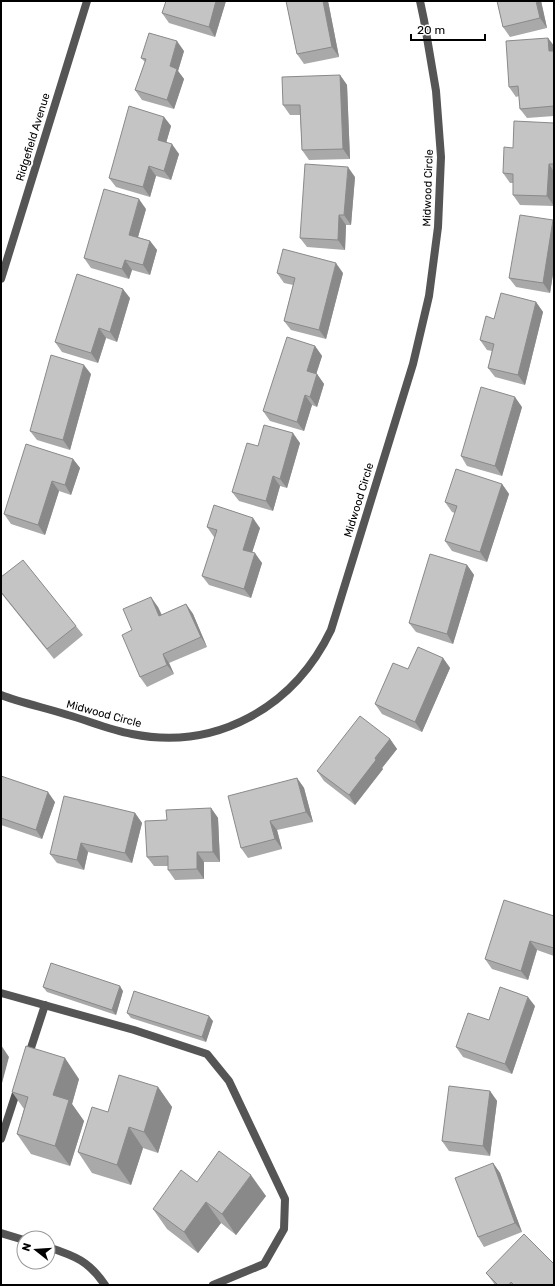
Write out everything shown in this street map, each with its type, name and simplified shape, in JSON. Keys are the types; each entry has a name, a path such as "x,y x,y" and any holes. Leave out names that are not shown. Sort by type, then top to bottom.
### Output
{"street":[{"name":"Ridgefield Avenue","path":"1,279 87,1"},
{"name":"Midwood Circle","path":"1,695 131,734 167,738 189,737 211,733 248,719 270,705 288,691 306,672 323,646 330,630 413,364 429,296 438,227 441,157 436,91 420,1"},
{"path":"1,993 134,1030 207,1054 229,1081 285,1199 284,1229 264,1264 213,1285"},
{"path":"25,1065 45,1005"},
{"path":"1,1139 20,1080"},
{"path":"1,1233 16,1238"},
{"path":"56,1250 70,1254 89,1265 98,1274 105,1285"}],"building":[{"path":"166,1 216,1 209,27 162,13"},
{"path":"286,1 323,1 332,47 297,54"},
{"path":"497,1 536,1 540,18 503,27"},
{"path":"149,33 177,41 170,66 177,69 167,100 135,90 146,59 141,58"},
{"path":"548,38 549,51 554,51 554,106 520,109 518,86 509,87 506,41"},
{"path":"340,75 343,149 302,150 300,105 283,105 282,77"},
{"path":"129,106 164,117 158,140 172,144 164,171 149,166 143,187 109,178"},
{"path":"514,121 554,123 554,164 549,164 547,196 513,195 513,174 503,173 504,147 513,148"},
{"path":"305,164 348,167 344,215 339,215 338,240 300,238"},
{"path":"104,189 139,199 129,235 150,241 143,265 125,260 122,269 84,258"},
{"path":"520,215 553,220 543,283 509,278"},
{"path":"283,249 336,263 319,330 284,321 295,278 277,273"},
{"path":"77,274 123,289 110,332 99,328 91,353 55,342"},
{"path":"501,293 536,302 518,375 488,368 494,344 480,340 486,316 494,319"},
{"path":"287,337 315,346 307,371 317,374 310,397 305,395 297,422 263,411"},
{"path":"51,355 84,365 63,440 30,431"},
{"path":"481,387 515,397 495,466 461,456"},
{"path":"264,425 293,433 280,479 273,476 266,501 232,492 247,443 258,446"},
{"path":"26,444 73,459 65,485 52,481 38,525 4,514"},
{"path":"456,469 502,484 480,552 445,541 457,506 445,502"},
{"path":"214,505 253,518 243,550 255,553 244,589 202,576 217,530 207,527"},
{"path":"430,554 467,565 447,634 409,623"},
{"path":"23,560 76,626 47,649 1,592 1,577"},
{"path":"151,597 159,616 186,604 201,637 163,654 167,665 140,677 122,635 132,630 123,609"},
{"path":"418,647 443,658 415,722 375,704 393,663 408,669"},
{"path":"360,716 390,739 349,795 317,771"},
{"path":"1,776 48,792 36,830 1,818"},
{"path":"297,778 306,812 270,821 275,839 241,848 228,796"},
{"path":"64,796 135,813 125,853 81,843 77,860 50,854"},
{"path":"211,808 213,852 197,852 197,869 168,870 168,856 147,857 145,821 167,820 166,810"},
{"path":"504,900 554,916 554,948 530,941 521,971 485,959"},
{"path":"51,963 120,986 112,1010 43,987"},
{"path":"500,987 528,997 505,1064 456,1047 468,1013 489,1020"},
{"path":"134,991 209,1016 202,1037 127,1013"},
{"path":"26,1046 65,1058 53,1095 69,1100 55,1146 17,1134 28,1097 12,1092"},
{"path":"119,1075 158,1087 144,1132 129,1127 117,1165 78,1152 92,1107 108,1112"},
{"path":"449,1086 490,1091 483,1146 442,1141"},
{"path":"219,1151 251,1175 222,1214 206,1202 184,1232 153,1209 181,1170 197,1182"},
{"path":"493,1163 515,1223 478,1237 455,1178"},
{"path":"524,1234 554,1264 554,1285 514,1285 511,1282 509,1285 498,1285 486,1273"}]}
